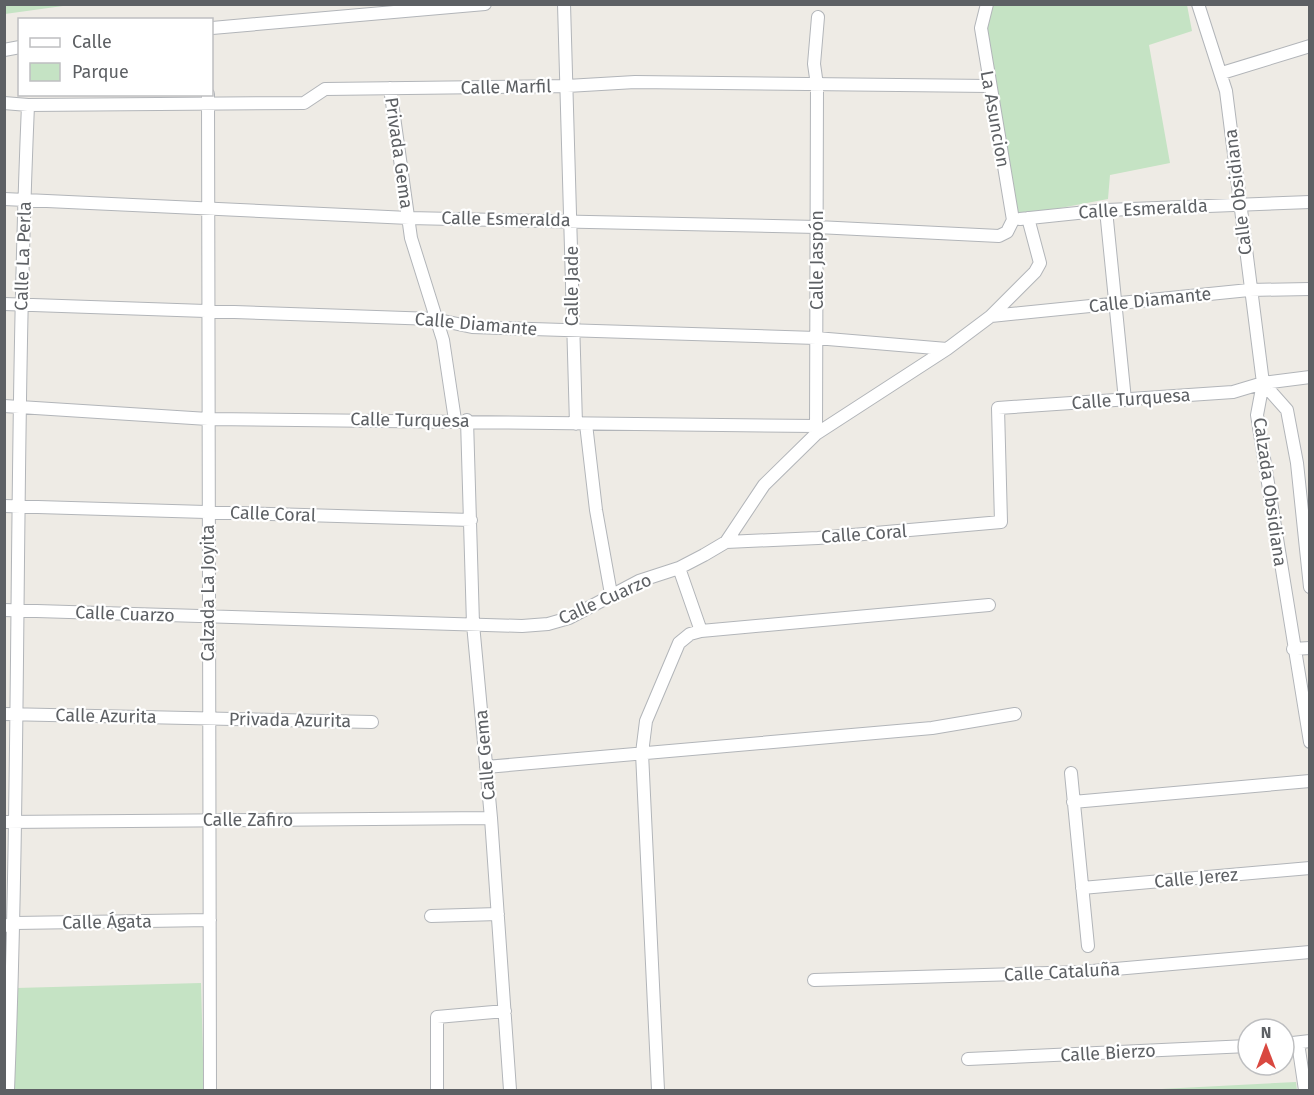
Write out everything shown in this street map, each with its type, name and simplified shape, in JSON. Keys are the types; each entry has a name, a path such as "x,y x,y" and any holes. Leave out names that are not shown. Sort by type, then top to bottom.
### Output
{"street":[{"path":"213,28 485,4"},
{"name":"Calle Jade","path":"564,4 572,220 572,330 581,424 611,594"},
{"name":"La Asuncion","path":"987,4 981,28 1013,220"},
{"name":"Calle Obsidiana","path":"1198,4 1222,74 1263,383"},
{"name":"Calle Jaspón","path":"816,430 818,85 814,64 818,17"},
{"path":"1222,74 1310,46"},
{"name":"Calle Marfil","path":"4,103 28,105 208,99 304,103 325,89 567,86 635,82 989,86"},
{"name":"Privada Gema","path":"390,88 409,218"},
{"name":"Calzada La Joyita","path":"208,99 210,1090"},
{"name":"Calle La Perla","path":"8,1090 10,610 18,508 18,406 28,105"},
{"name":"Calle Esmeralda","path":"4,199 409,218 817,227 999,236 1007,232 1013,220 1028,218 1106,210 1310,202"},
{"path":"1106,210 1125,400"},
{"name":"Calle Gema","path":"409,218 418,264 447,361 461,420 471,520 473,624 491,818 510,1090"},
{"name":"Calle Cuarzo","path":"10,610 522,627 548,624 585,610 611,594 639,581 679,568 726,542 764,485 816,430 947,349 991,316 1035,272 1040,263 1028,218"},
{"name":"Calle Diamante","path":"991,316 1249,290 1310,289"},
{"name":"Calle Diamante","path":"4,304 434,319 472,327 816,338 947,349"},
{"name":"Calle Turquesa","path":"1001,522 998,408 1233,392 1263,383 1310,377"},
{"name":"Calzada Obsidiana","path":"1263,383 1287,410 1303,463 1310,587"},
{"name":"Calzada Obsidiana","path":"1263,383 1257,415 1293,649 1310,742"},
{"name":"Calle Turquesa","path":"4,406 208,418 461,420 816,430"},
{"name":"Calle Coral","path":"4,506 471,520"},
{"name":"Calle Coral","path":"726,542 830,537 1001,522"},
{"path":"679,568 701,631"},
{"path":"658,1090 642,753 646,721 675,650 690,634 701,631 989,605"},
{"path":"1293,649 1310,648"},
{"name":"Calle Azurita","path":"10,714 208,719"},
{"path":"486,767 933,728 1015,714"},
{"name":"Privada Azurita","path":"208,719 372,722"},
{"path":"1071,773 1088,946"},
{"path":"1073,802 1310,782"},
{"name":"Calle Zafiro","path":"10,822 491,818"},
{"name":"Calle Jerez","path":"1082,888 1310,868"},
{"path":"431,916 498,914"},
{"name":"Calle Ágata","path":"10,925 210,920"},
{"name":"Calle Cataluña","path":"814,980 948,978 1081,972 1310,952"},
{"path":"437,1090 437,1017 505,1011"},
{"path":"1304,1042 1305,1090"},
{"name":"Calle Bierzo","path":"968,1059 1236,1047"}],"green space":[{"path":"5,4 70,4 70,5 5,14"},
{"path":"994,5 1187,5 1192,31 1149,45 1170,163 1110,175 1108,199 1018,216 986,22"},
{"path":"201,983 204,1090 13,1090 16,988"},
{"path":"1296,1082 1297,1090 1142,1090"}]}
